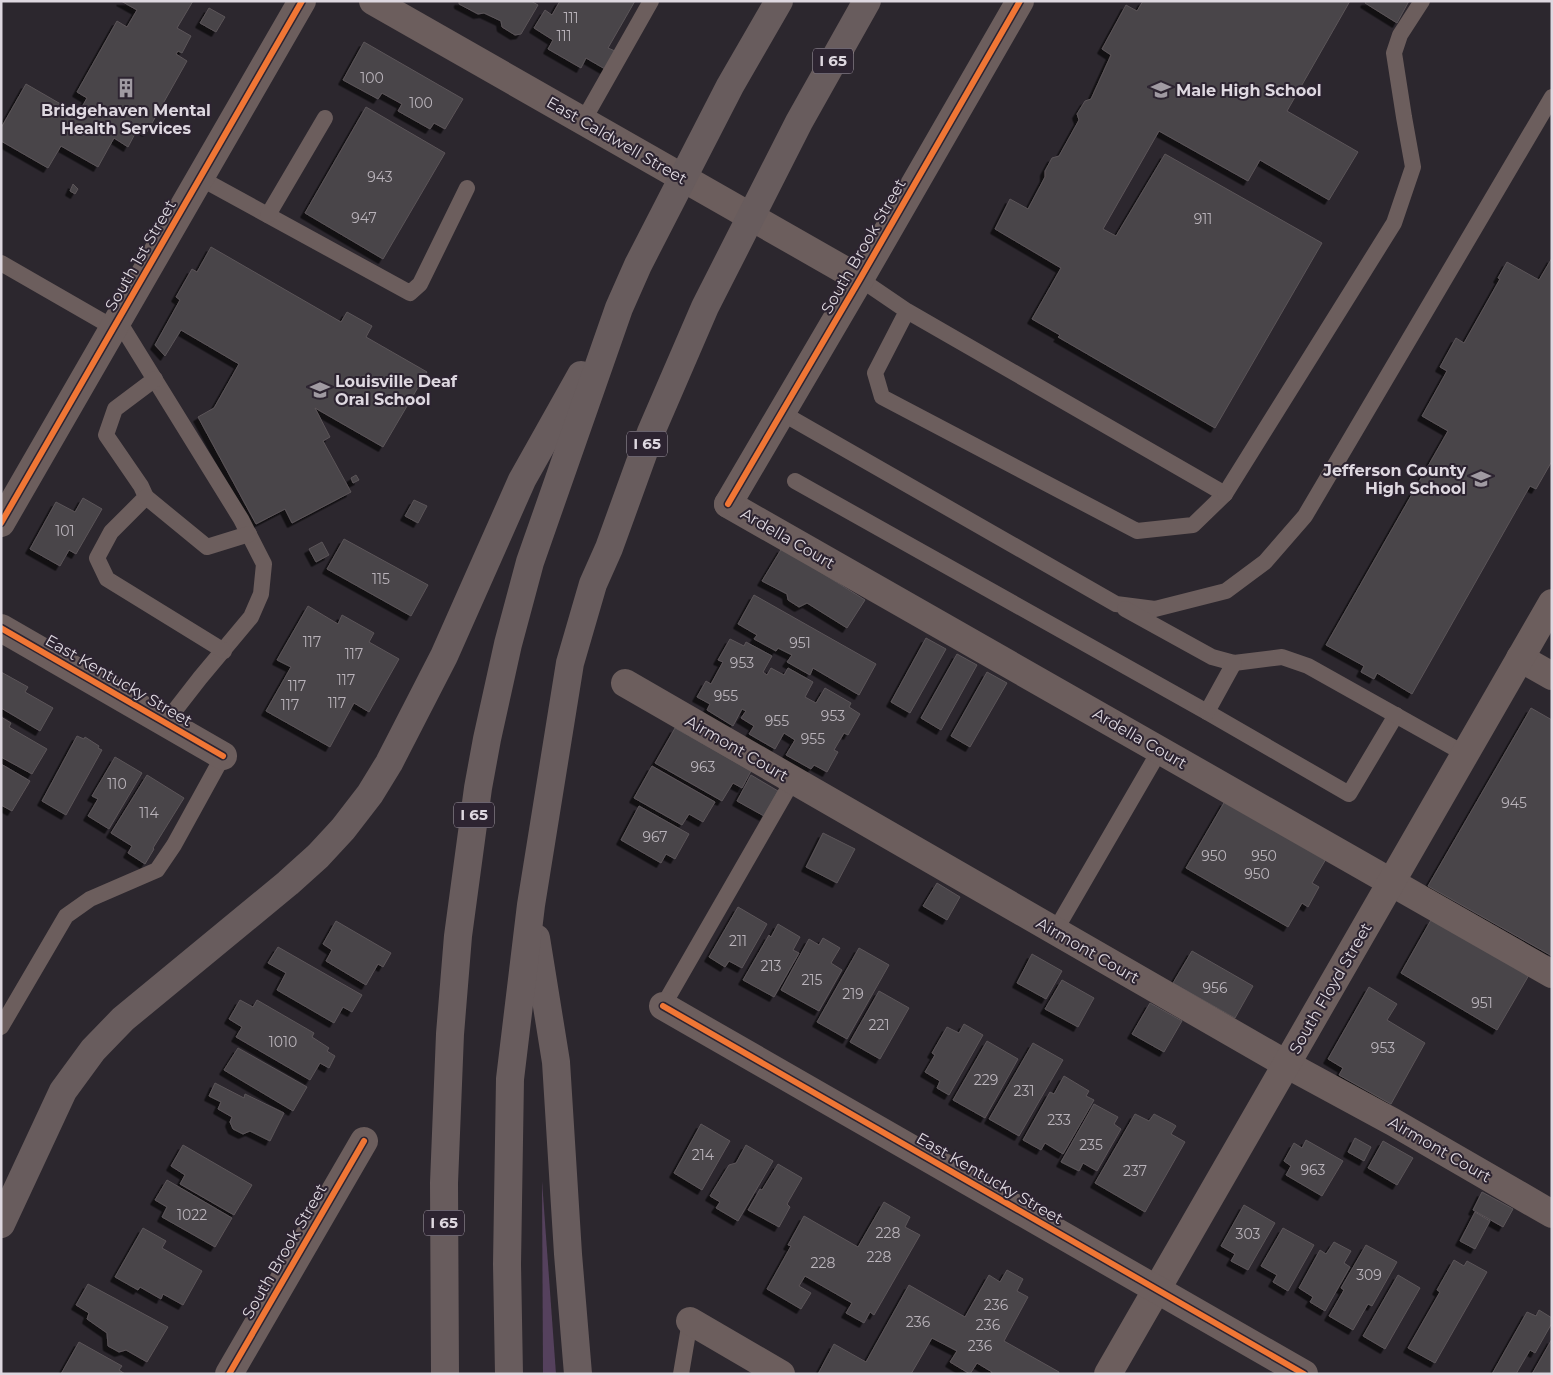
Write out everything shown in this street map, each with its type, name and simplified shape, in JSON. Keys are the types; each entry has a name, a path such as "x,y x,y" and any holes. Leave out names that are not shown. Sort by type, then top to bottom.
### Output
{"highway":[{"name":"I 65","path":"445,1374 444,1183 448,1073 458,936 478,788 508,644 530,562 619,308 638,265 730,86 779,1"},
{"name":"I 65","path":"509,1374 507,1264 510,1079 531,906 570,663 593,584 610,548 651,432 705,307 799,122 867,1"},
{"path":"1,1224 48,1121 69,1082 83,1062 106,1036 150,997 303,870 356,813 380,778 422,701 522,480 619,308"},
{"path":"531,906 556,1062 568,1254 578,1374"}],"street":[{"name":"South 1st Street","path":"1,523 302,1"},
{"name":"East Caldwell Street","path":"373,1 860,279"},
{"name":"South Brook Street","path":"728,504 1020,1"},
{"name":"Ardella Court","path":"728,504 1552,974"},
{"name":"South Floyd Street","path":"1108,1374 1552,603"},
{"name":"East Kentucky Street","path":"1,628 223,756"},
{"path":"1520,658 1552,676"},
{"name":"Airmont Court","path":"625,683 1286,1064 1393,1122 1552,1214"},
{"name":"East Kentucky Street","path":"663,1006 1304,1374"},
{"name":"South Brook Street","path":"229,1374 364,1142"},
{"path":"690,1321 781,1374"}],"lane":[{"path":"583,121 651,1"},
{"path":"907,311 875,373 882,397 1137,531 1193,525 1225,494 1394,223 1413,167 1394,53 1400,35 1422,1"},
{"path":"1116,604 1155,609 1226,590 1265,562 1305,516 1552,96"},
{"path":"268,215 325,118"},
{"path":"200,178 410,292 420,284 467,188"},
{"path":"1,263 116,324 155,379 241,519 264,564 261,594 251,617 165,722"},
{"path":"860,279 907,311 1225,494"},
{"path":"155,379 115,408 106,435 146,497 207,548 249,534"},
{"path":"782,413 1212,657 1234,663 1282,656 1308,666 1465,754"},
{"path":"795,481 1207,712 1349,794 1396,715"},
{"path":"146,497 111,532 97,558 108,579 224,651"},
{"path":"1207,712 1234,663"},
{"path":"1055,931 1160,750"},
{"path":"1,1027 66,916 90,899 157,870 174,846 223,756"},
{"path":"663,1006 793,780"},
{"path":"681,1374 690,1321"}],"shaded area":[{"path":"542,1181 556,1374 543,1374"}],"building":[{"name":"Bridgehaven Mental Health Services","path":"121,1 193,1 177,28 191,36 182,53 178,51 176,54 187,61 147,132 136,125 134,128 137,130 128,147 114,138 98,167 61,146 48,168 1,141 1,128 26,84 78,114 87,98 77,92 117,21 127,27 137,10"},
{"path":"459,1 531,1 538,5 521,34 515,35 502,27 501,21 484,13 478,14 459,4"},
{"path":"560,1 635,1 608,48 615,51 605,69 586,58 581,68 548,49 553,40 534,28 545,10 552,15"},
{"path":"1143,1 1350,1 1287,111 1358,152 1329,200 1260,160 1248,181 1159,131 1103,229 1116,236 1165,154 1322,243 1215,428 1058,337 1060,335 1032,319 1061,268 995,229 1010,199 1028,209 1045,177 1045,171 1052,158 1059,156 1079,120 1077,114 1085,101 1091,99 1111,55 1102,49 1126,5 1137,11"},
{"path":"1366,1 1409,1 1397,23 1365,3"},
{"path":"209,8 225,17 216,32 200,23"},
{"path":"364,42 463,99 445,129 434,123 430,129 398,111 402,104 382,93 378,99 343,80"},
{"path":"366,107 445,153 383,259 305,213"},
{"path":"73,184 78,189 75,194 70,191"},
{"name":"Louisville Deaf Oral School","path":"211,247 341,322 347,312 372,326 366,337 427,372 383,447 315,408 330,437 323,441 351,492 292,523 285,509 256,524 198,417 214,408 239,364 181,330 165,356 155,345 180,300 176,297 192,269 197,272"},
{"name":"Jefferson County High School","path":"1552,258 1552,461 1536,489 1530,486 1412,694 1377,673 1374,679 1361,672 1364,666 1326,645 1448,431 1422,416 1447,371 1440,367 1456,338 1464,343 1500,279 1498,278 1507,262 1539,280"},
{"path":"356,475 359,480 353,483 351,478"},
{"path":"83,498 102,509 76,554 69,550 60,566 30,549 56,502 75,512"},
{"path":"414,500 427,506 418,523 405,516"},
{"path":"344,539 428,585 411,616 327,569"},
{"path":"322,542 329,555 316,562 309,549"},
{"path":"782,548 865,600 847,628 807,603 799,607 788,600 787,594 762,581"},
{"path":"754,595 876,664 859,695 813,668 810,675 787,662 792,655 778,648 776,651 754,639 757,635 738,624"},
{"path":"308,606 338,624 342,615 374,633 369,642 399,659 369,712 354,703 330,747 266,711 291,667 277,660"},
{"path":"926,638 946,649 910,713 891,702"},
{"path":"730,639 744,646 746,642 772,656 763,672 767,675 771,668 784,675 788,668 813,682 805,697 816,703 825,688 851,703 849,707 860,714 848,735 844,733 834,750 838,752 827,772 814,765 811,769 786,755 795,740 784,733 775,749 749,734 754,726 741,718 746,711 742,709 733,726 707,710 710,704 697,697 706,681 711,684 723,662 718,660"},
{"path":"957,654 977,665 941,730 921,718"},
{"path":"1,672 28,687 25,692 53,708 40,731 1,708"},
{"path":"987,672 1007,683 970,747 951,736"},
{"path":"1531,708 1552,720 1552,956 1428,886"},
{"path":"1,717 11,723 9,727 47,749 32,774 1,757"},
{"path":"675,728 751,771 742,788 733,783 722,801 655,763"},
{"path":"77,736 84,739 85,737 102,750 66,815 42,801"},
{"path":"115,757 142,773 109,829 88,816 98,799 92,796"},
{"path":"1,764 30,781 12,811 1,805"},
{"path":"652,766 715,802 703,822 689,814 682,825 634,798"},
{"path":"147,775 184,798 145,864 128,853 132,846 111,833"},
{"path":"751,775 778,791 764,816 737,801"},
{"path":"1225,801 1326,859 1312,883 1319,887 1308,907 1302,903 1288,927 1186,868"},
{"path":"639,806 689,834 675,859 666,854 661,863 621,840"},
{"path":"823,833 855,849 837,883 806,867"},
{"path":"937,883 960,897 947,920 923,906"},
{"path":"738,907 767,924 742,968 729,961 725,967 709,957"},
{"path":"1431,920 1529,975 1497,1030 1401,973"},
{"path":"336,921 391,953 383,967 378,964 366,985 326,961 332,950 323,944"},
{"path":"778,924 800,937 793,950 799,953 774,997 743,980 769,935 771,937"},
{"path":"823,938 840,948 831,963 842,970 819,1011 781,990 809,939 819,945"},
{"path":"278,947 362,995 352,1012 343,1007 334,1023 277,990 286,973 268,963"},
{"path":"859,948 889,965 847,1039 817,1022"},
{"path":"1192,951 1253,986 1235,1018 1173,983"},
{"path":"1032,954 1062,971 1046,999 1017,983"},
{"path":"1062,980 1094,998 1078,1027 1045,1009"},
{"path":"1369,987 1397,1004 1387,1020 1425,1043 1391,1104 1339,1075 1343,1068 1328,1059"},
{"path":"879,991 909,1008 880,1059 850,1042"},
{"path":"240,1000 253,1007 257,1000 314,1033 312,1037 329,1048 327,1051 335,1056 329,1068 320,1063 310,1080 236,1037 242,1027 229,1019"},
{"path":"1150,1003 1182,1021 1164,1052 1132,1034"},
{"path":"964,1024 983,1035 949,1095 937,1088 940,1081 925,1072 935,1055 932,1053 947,1027 959,1033"},
{"path":"987,1041 1018,1059 985,1118 953,1100"},
{"path":"1033,1043 1063,1060 1019,1136 989,1119"},
{"path":"238,1048 307,1087 293,1111 224,1070"},
{"path":"1064,1076 1089,1091 1086,1096 1094,1100 1063,1154 1045,1143 1041,1150 1023,1140 1050,1092 1054,1094"},
{"path":"215,1083 244,1098 245,1094 284,1113 270,1141 250,1131 243,1134 233,1129 230,1122 232,1117 218,1109 221,1102 209,1096"},
{"path":"1094,1104 1118,1117 1114,1124 1121,1129 1097,1171 1083,1163 1079,1171 1061,1162"},
{"path":"1135,1114 1149,1121 1154,1114 1173,1124 1176,1126 1171,1134 1185,1142 1145,1212 1095,1183"},
{"path":"701,1124 730,1141 702,1190 674,1173"},
{"path":"1355,1138 1371,1147 1364,1161 1348,1152"},
{"path":"1306,1140 1343,1161 1322,1196 1286,1175 1291,1166 1284,1161 1294,1143 1302,1148"},
{"path":"1383,1141 1413,1158 1397,1185 1368,1168"},
{"path":"183,1145 252,1185 234,1215 180,1184 185,1175 171,1166"},
{"path":"746,1145 773,1161 738,1221 716,1208 720,1202 710,1196 729,1165 736,1163"},
{"path":"778,1164 802,1178 787,1204 790,1207 779,1227 748,1210"},
{"path":"167,1180 232,1218 215,1247 162,1217 167,1207 155,1200"},
{"path":"1482,1192 1513,1209 1503,1227 1473,1210"},
{"path":"884,1202 910,1217 905,1227 920,1235 874,1315 870,1312 864,1323 846,1313 852,1303 805,1276 799,1286 811,1293 801,1309 767,1289 791,1246 788,1245 804,1216 858,1247"},
{"path":"1244,1205 1275,1223 1248,1270 1231,1261 1235,1254 1221,1246"},
{"path":"1475,1212 1490,1221 1475,1249 1460,1241"},
{"path":"143,1228 166,1241 162,1248 202,1271 183,1305 163,1294 161,1299 140,1287 138,1290 115,1277"},
{"path":"1283,1228 1314,1245 1288,1291 1273,1282 1277,1275 1261,1266"},
{"path":"1334,1242 1351,1251 1344,1263 1350,1267 1325,1311 1310,1302 1313,1297 1299,1288 1320,1250 1326,1254"},
{"path":"1366,1245 1397,1262 1372,1306 1368,1304 1353,1330 1329,1316 1344,1290 1341,1288"},
{"path":"1454,1260 1464,1266 1467,1261 1487,1272 1435,1363 1408,1348 1440,1292 1437,1290"},
{"path":"1007,1270 1023,1279 1017,1291 1028,1297 1004,1341 1059,1372 1058,1374 991,1374 992,1372 977,1363 970,1374 950,1362 957,1351 932,1338 911,1374 818,1374 834,1344 866,1362 909,1285 965,1317 989,1275 1000,1282"},
{"path":"1398,1275 1420,1288 1385,1349 1363,1336"},
{"path":"88,1284 168,1327 147,1362 126,1350 119,1352 108,1346 107,1333 87,1319 89,1313 76,1305"},
{"path":"1539,1310 1552,1318 1552,1323 1535,1353 1530,1350 1516,1374 1492,1374 1527,1312 1536,1316"},
{"path":"1552,1339 1552,1374 1532,1374"},
{"path":"79,1342 122,1366 119,1370 125,1374 61,1374"}],"cycle path":[{"path":"1,523 302,1"},
{"path":"728,504 1020,1"},
{"path":"1,628 223,756"},
{"path":"663,1006 1304,1374"},
{"path":"229,1374 364,1141"}],"place":[{"name":"Bridgehaven Mental Health Services","path":"126,88"},
{"name":"Male High School","path":"1161,90"},
{"name":"Louisville Deaf Oral School","path":"320,390"},
{"name":"Jefferson County High School","path":"1481,479"}]}
